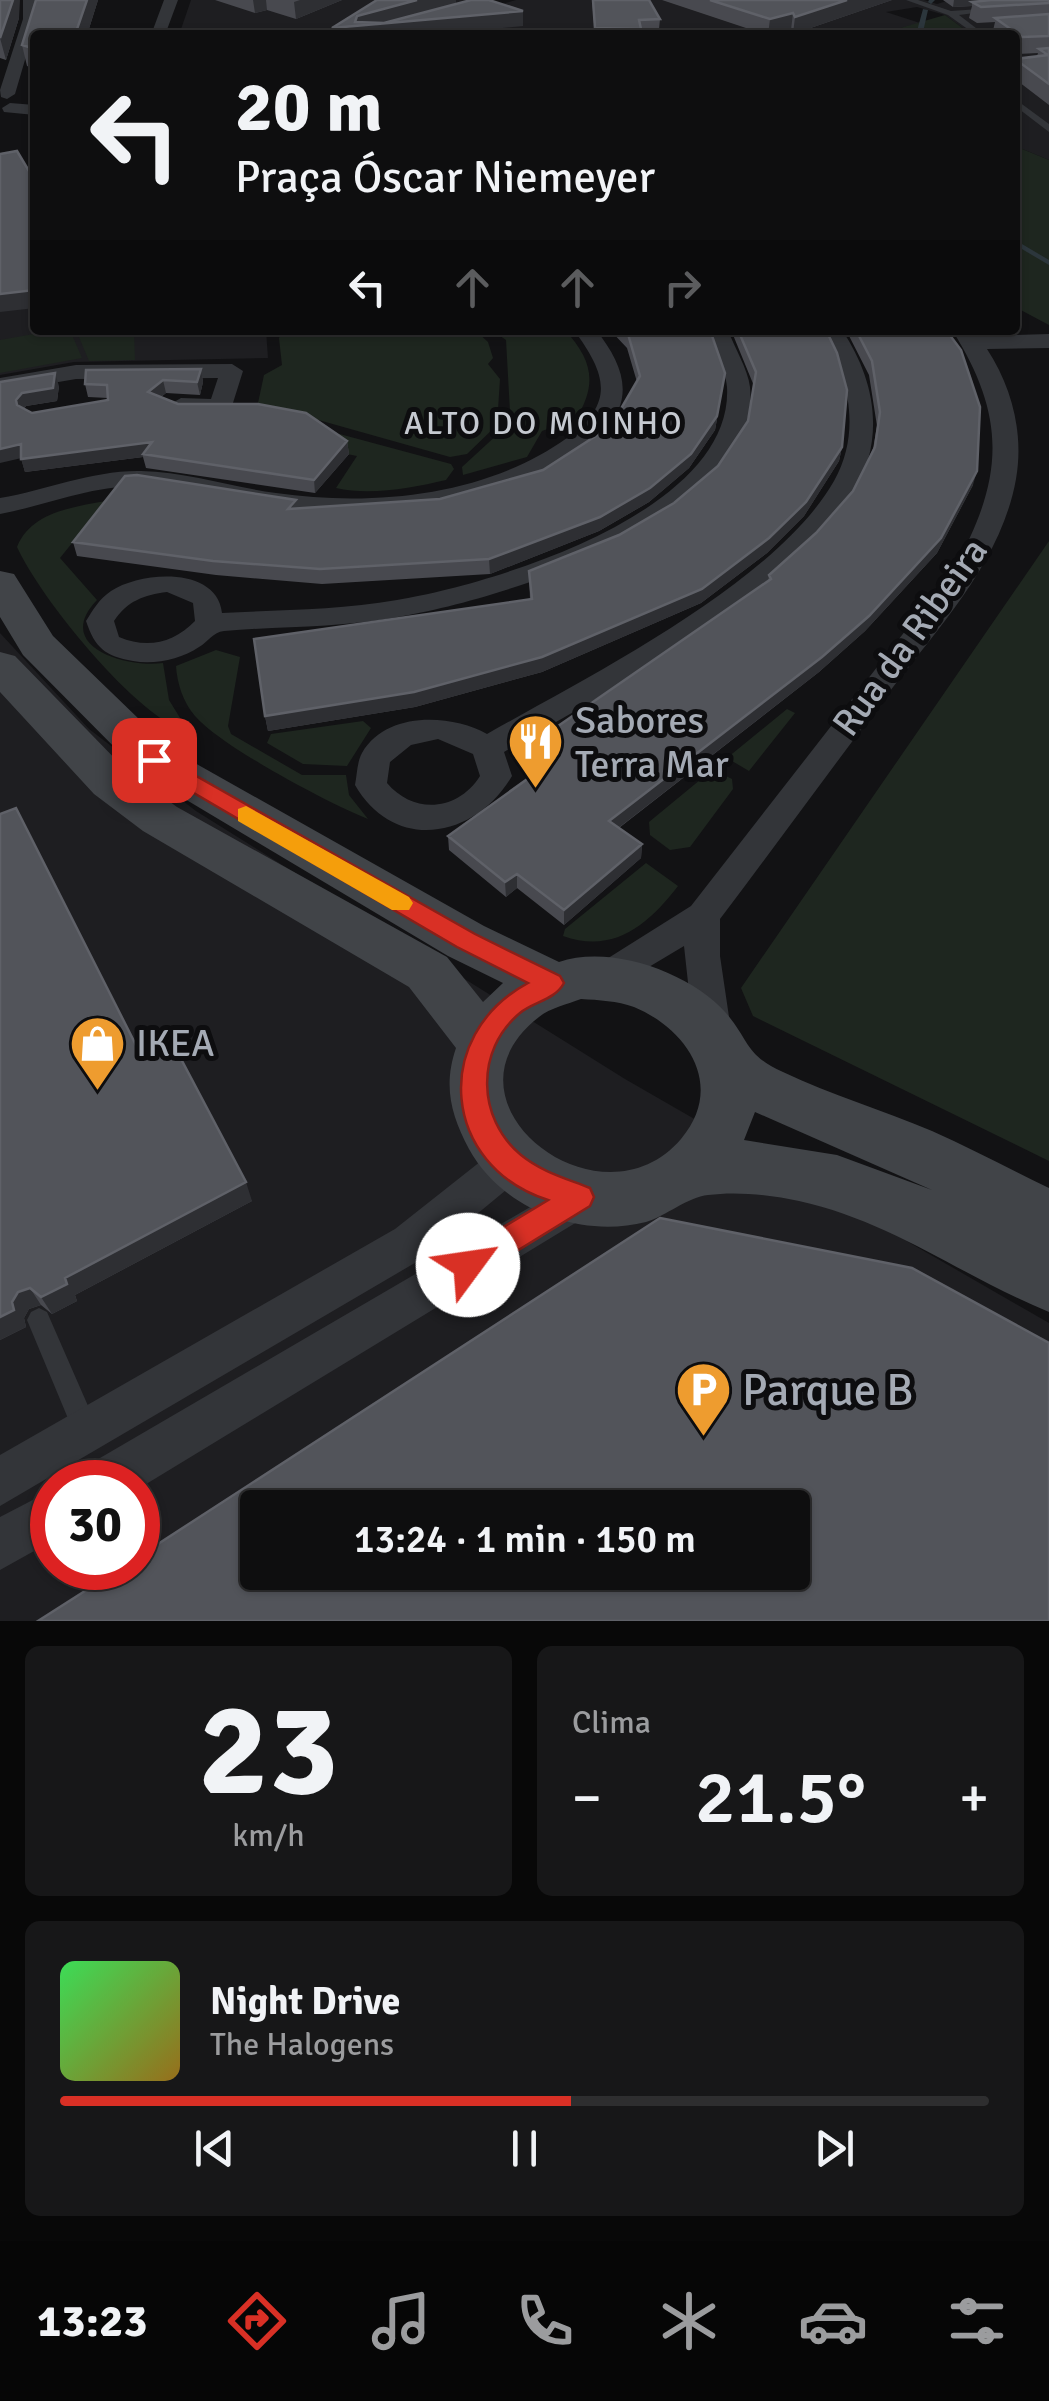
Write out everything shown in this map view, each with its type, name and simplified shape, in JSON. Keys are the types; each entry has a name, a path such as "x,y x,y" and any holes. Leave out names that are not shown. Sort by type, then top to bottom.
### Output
{"street":[{"path":"16,102 30,0"},
{"path":"30,19 47,0"},
{"path":"160,30 171,0"},
{"path":"0,506 117,479 177,481 280,501 332,504 441,498 459,493 529,472 570,450 597,426 616,379 607,357 588,335"},
{"path":"209,623 365,614 420,604 521,577 622,534 690,486 728,442 741,400 740,375 720,335"},
{"path":"487,748 624,668 692,622 801,538 847,483 860,447 862,413 858,381 835,335"},
{"path":"967,336 1049,341"},
{"name":"Rua da Ribeira","path":"607,977 702,916 966,569 992,527 1008,469 1005,420 997,390 967,336"},
{"path":"0,385 232,370 220,406 166,404"},
{"path":"0,582 38,644 154,760 450,931 551,983"},
{"path":"0,666 110,782 160,819 428,972 482,1041"},
{"path":"702,916 702,956 720,1052 729,1104 718,1138 693,1168 642,1195 580,1197 542,1185 509,1163 486,1135 474,1104 473,1072 482,1041 510,1006 551,983 607,977 665,994 691,1011 720,1052 762,1089 910,1150 1049,1219"},
{"path":"0,1482 410,1243 509,1163"},
{"path":"693,1168 748,1164 790,1168 875,1193 1049,1281"},
{"path":"142,1460 580,1197"},
{"path":"0,1545 30,1527"}],"lane":[{"path":"910,0 952,13 974,30"},
{"path":"952,13 1010,8"},
{"path":"984,30 992,28"},
{"path":"1020,106 1049,129"},
{"path":"39,1320 86,1432"}],"shaded area":[{"path":"191,0 487,0 362,30 181,30"},
{"path":"516,0 924,0 937,4 950,0 1049,0 1049,160 1020,148 1020,30 965,30 945,15 917,7 886,12 920,23 894,30 405,30"},
{"path":"945,15 965,30 893,30"},
{"path":"1020,148 1049,160 1049,325 1020,310"},
{"path":"30,212 30,335 266,335 268,358 74,362 0,375 0,217"},
{"path":"30,335 72,335 82,358 0,373 0,340"},
{"path":"78,335 134,335 135,360 89,361"},
{"path":"480,335 488,342 493,358 488,364 500,379 497,425 467,454 450,457 258,403 264,375 282,365 279,338"},
{"path":"499,335 569,335 586,362 587,394 576,419 542,431 527,457 463,475 462,467 499,433 510,412 506,340"},
{"path":"321,429 451,464 454,469 446,480 405,488 336,488 357,456 307,446"},
{"path":"106,501 60,558 97,600 85,616 83,630 89,642 114,658 163,663 169,700 190,734 168,723 117,681 46,596 17,547 32,526 54,513"},
{"path":"1049,541 1049,1161 753,1016 741,988"},
{"path":"0,633 89,729 196,811 625,1079 1049,1323 1049,1621 0,1621"},
{"path":"216,650 240,657 228,726 231,734 302,775 346,775 349,795 368,819 251,758 195,716 181,692 176,666"},
{"path":"787,709 795,713 749,771 727,758"},
{"path":"363,721 371,728 347,766 303,764 267,743 271,734"},
{"path":"720,773 732,779 733,789 690,847 670,850 650,835 649,822 706,775"},
{"path":"646,863 678,886 655,913 614,938 581,941 563,936 565,929"}],"building":[{"path":"0,0 13,0 0,38"},
{"path":"36,0 87,0 77,30 30,30 30,47 22,45"},
{"path":"377,0 417,0 357,16 355,22 384,23 471,0 489,0 523,11 332,28"},
{"path":"593,0 649,0 660,19 639,20 641,29 595,28"},
{"path":"710,0 847,0 795,17 793,13 770,19"},
{"path":"972,2 1049,3 981,7"},
{"path":"1049,14 1049,36 1022,37 1020,30 1012,30 995,18"},
{"path":"1049,48 1049,84 1020,63 1020,58 1048,55 1039,49"},
{"path":"17,151 30,173 30,291 0,294 0,154"},
{"path":"628,335 712,335 725,373 717,416 691,454 650,488 600,517 489,559 320,569 213,561 73,542 125,476 296,500 288,509 440,499 543,470 611,426 640,376"},
{"path":"740,335 828,335 847,390 842,447 806,502 769,538 702,589 542,657 414,692 265,716 254,639 532,599 529,571 619,535 674,503 718,466 748,421 756,372"},
{"path":"859,335 950,335 961,350 980,407 977,471 941,538 869,616 822,657 609,821 642,844 564,910 517,874 505,882 448,836 558,757 535,742 771,579 769,575 816,533 853,491 875,447 880,412 872,361"},
{"path":"201,369 197,382 163,380 148,392 178,404 258,404 306,413 347,441 314,480 143,454 152,442 21,459 21,444 0,449 0,382 55,373 53,388 22,393 16,400 17,405 32,413 108,400 107,385 85,384 86,370"},
{"name":"IKEA","path":"16,808 142,1057 172,1042 246,1182 65,1278 67,1284 41,1297 30,1288 18,1292 12,1302 14,1310 0,1317 0,814"},
{"name":"Parque B","path":"660,1218 912,1268 1049,1343 1049,1621 38,1621 87,1590 160,1590 160,1543 240,1491 240,1590 810,1590 810,1490 241,1490"}],"waterway":[{"path":"920,30 925,10"},
{"path":"1020,245 1049,263"}],"slow traffic":[{"path":"246,815 401,903"}],"place":[{"name":"Sabores Terra Mar","path":"536,791"},
{"name":"IKEA","path":"97,1092"},
{"name":"Parque B","path":"703,1439"}],"district":[{"name":"ALTO DO MOINHO","path":"544,423"}],"route":[{"path":"154,760 466,940 551,983 510,1006 482,1041 473,1072 474,1104 486,1135 509,1163 542,1185 580,1197 468,1265"}]}
